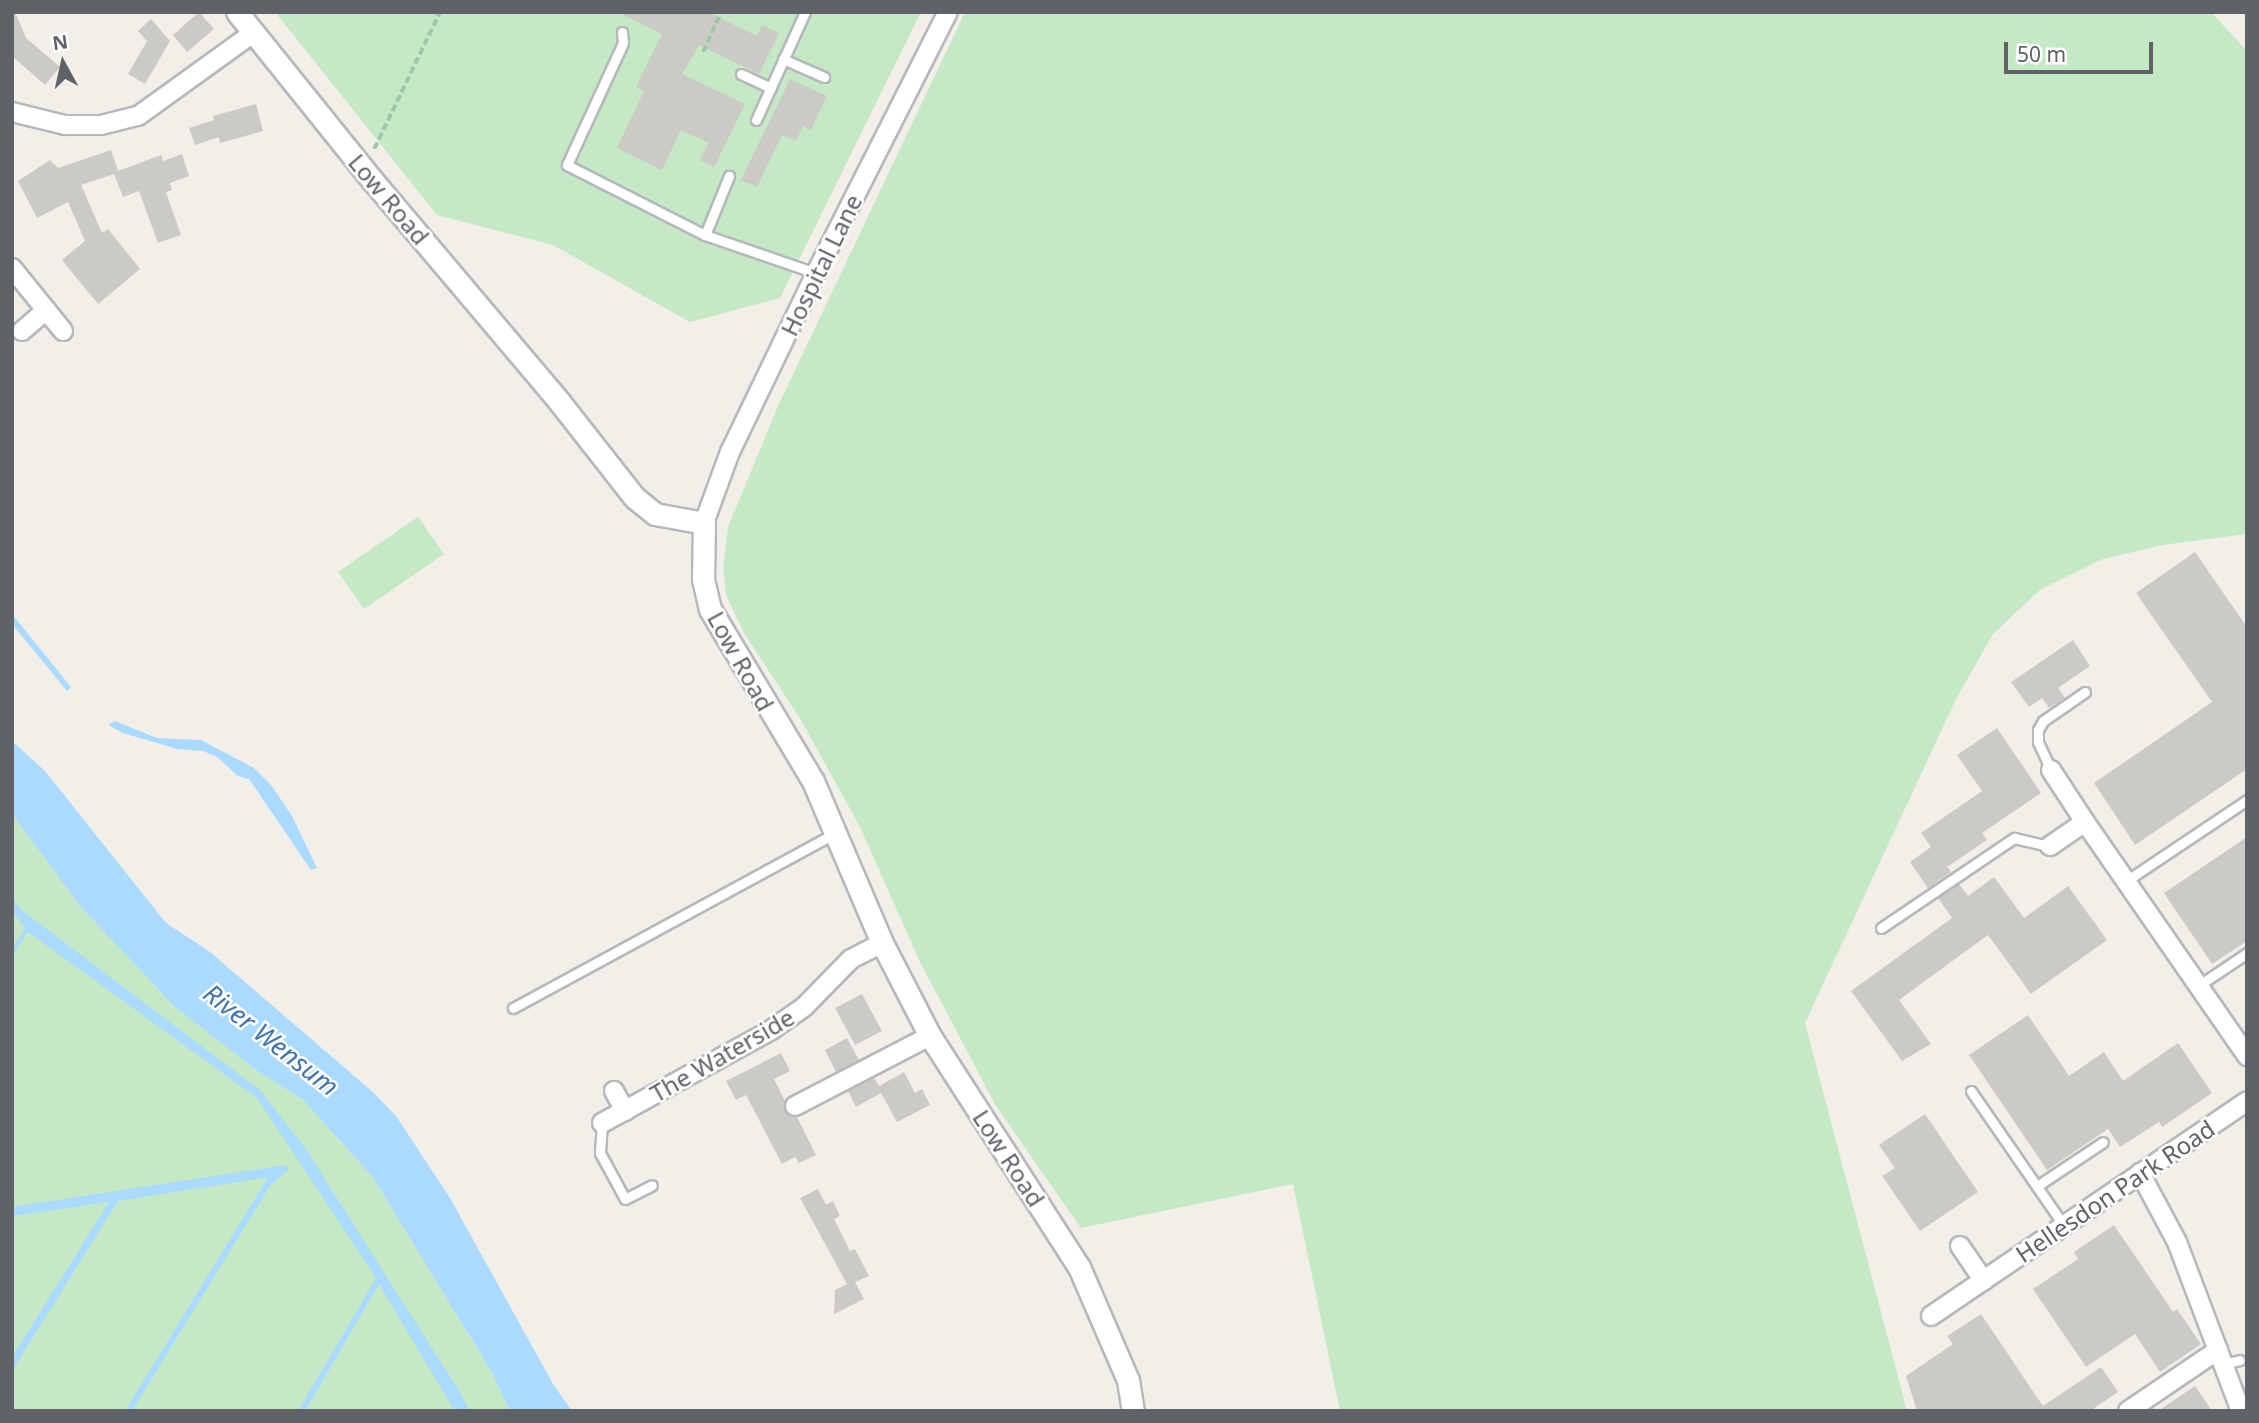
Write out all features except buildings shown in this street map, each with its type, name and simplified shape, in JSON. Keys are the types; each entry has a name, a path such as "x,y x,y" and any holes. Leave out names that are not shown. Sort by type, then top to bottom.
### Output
{"street":[{"name":"Low Road","path":"237,12 364,170 558,400 634,497 655,514 704,523 703,579 710,609 813,781 882,943 930,1036 1079,1267 1128,1380 1133,1411"},
{"name":"Hospital Lane","path":"704,523 730,452 816,273 948,12"},
{"path":"13,114 65,125 101,125 138,116 253,33"},
{"path":"12,268 63,331"},
{"path":"22,331 46,310"},
{"path":"2051,770 2247,1056"},
{"path":"2050,846 2085,822"},
{"name":"The Waterside","path":"602,1123 771,1030 804,1007 851,960 882,943"},
{"path":"795,1106 930,1036"},
{"name":"The Waterside","path":"614,1091 625,1111"},
{"name":"Hellesdon Park Road","path":"1931,1316 2247,1101"},
{"path":"2140,1173 2177,1242 2227,1358 2242,1404"},
{"path":"1959,1246 1984,1281"},
{"path":"2128,1411 2227,1358"}],"lane":[{"path":"756,120 805,12"},
{"path":"622,32 623,43 567,165 705,234 816,273"},
{"path":"783,59 824,77"},
{"path":"741,74 771,88"},
{"path":"705,234 729,176"},
{"path":"2051,770 2038,742 2038,730 2043,721 2085,692"},
{"path":"2126,881 2247,800"},
{"path":"513,1008 835,833"},
{"path":"1881,928 2014,838 2050,846"},
{"path":"2199,986 2247,953"},
{"path":"1971,1091 2064,1226"},
{"path":"602,1123 600,1153 625,1199 652,1185"},
{"path":"2037,1186 2103,1142"}],"path":[{"path":"364,170 440,12"},
{"path":"703,52 721,12"}],"green space":[{"path":"275,12 921,12 780,298 690,322 553,245 437,215"},
{"path":"965,12 2211,12 2247,51 2247,534 2162,545 2103,559 2041,589 1993,634 1956,699 1805,1023 1907,1411 1340,1411 1293,1184 1081,1228 996,1106 920,962 860,827 801,720 744,633 726,595 723,568 728,527 778,406"},
{"path":"418,517 444,554 364,609 338,572"},
{"path":"12,814 80,906 176,1008 259,1072 303,1100 372,1176 491,1371 510,1411 12,1411"}],"water":[{"path":"12,614 71,687 67,691 12,624"},
{"path":"115,721 157,738 201,740 254,768 271,785 292,816 317,868 311,870 249,779 238,776 217,757 203,751 177,749 123,733 108,725"},
{"name":"River Wensum","path":"12,741 45,771 166,923 210,952 374,1093 396,1116 450,1198 553,1384 572,1411 510,1411 491,1371 372,1176 303,1100 259,1072 176,1008 80,906 12,814"},
{"path":"12,898 24,912 260,1090 306,1149 461,1394 469,1411 455,1411 379,1284 305,1411 298,1411 376,1278 257,1098 28,932 12,955 12,948 25,928 12,911"},
{"path":"285,1165 289,1169 270,1186 132,1411 125,1411 268,1177 118,1201 12,1371 12,1357 109,1202 12,1216 12,1207"}]}
